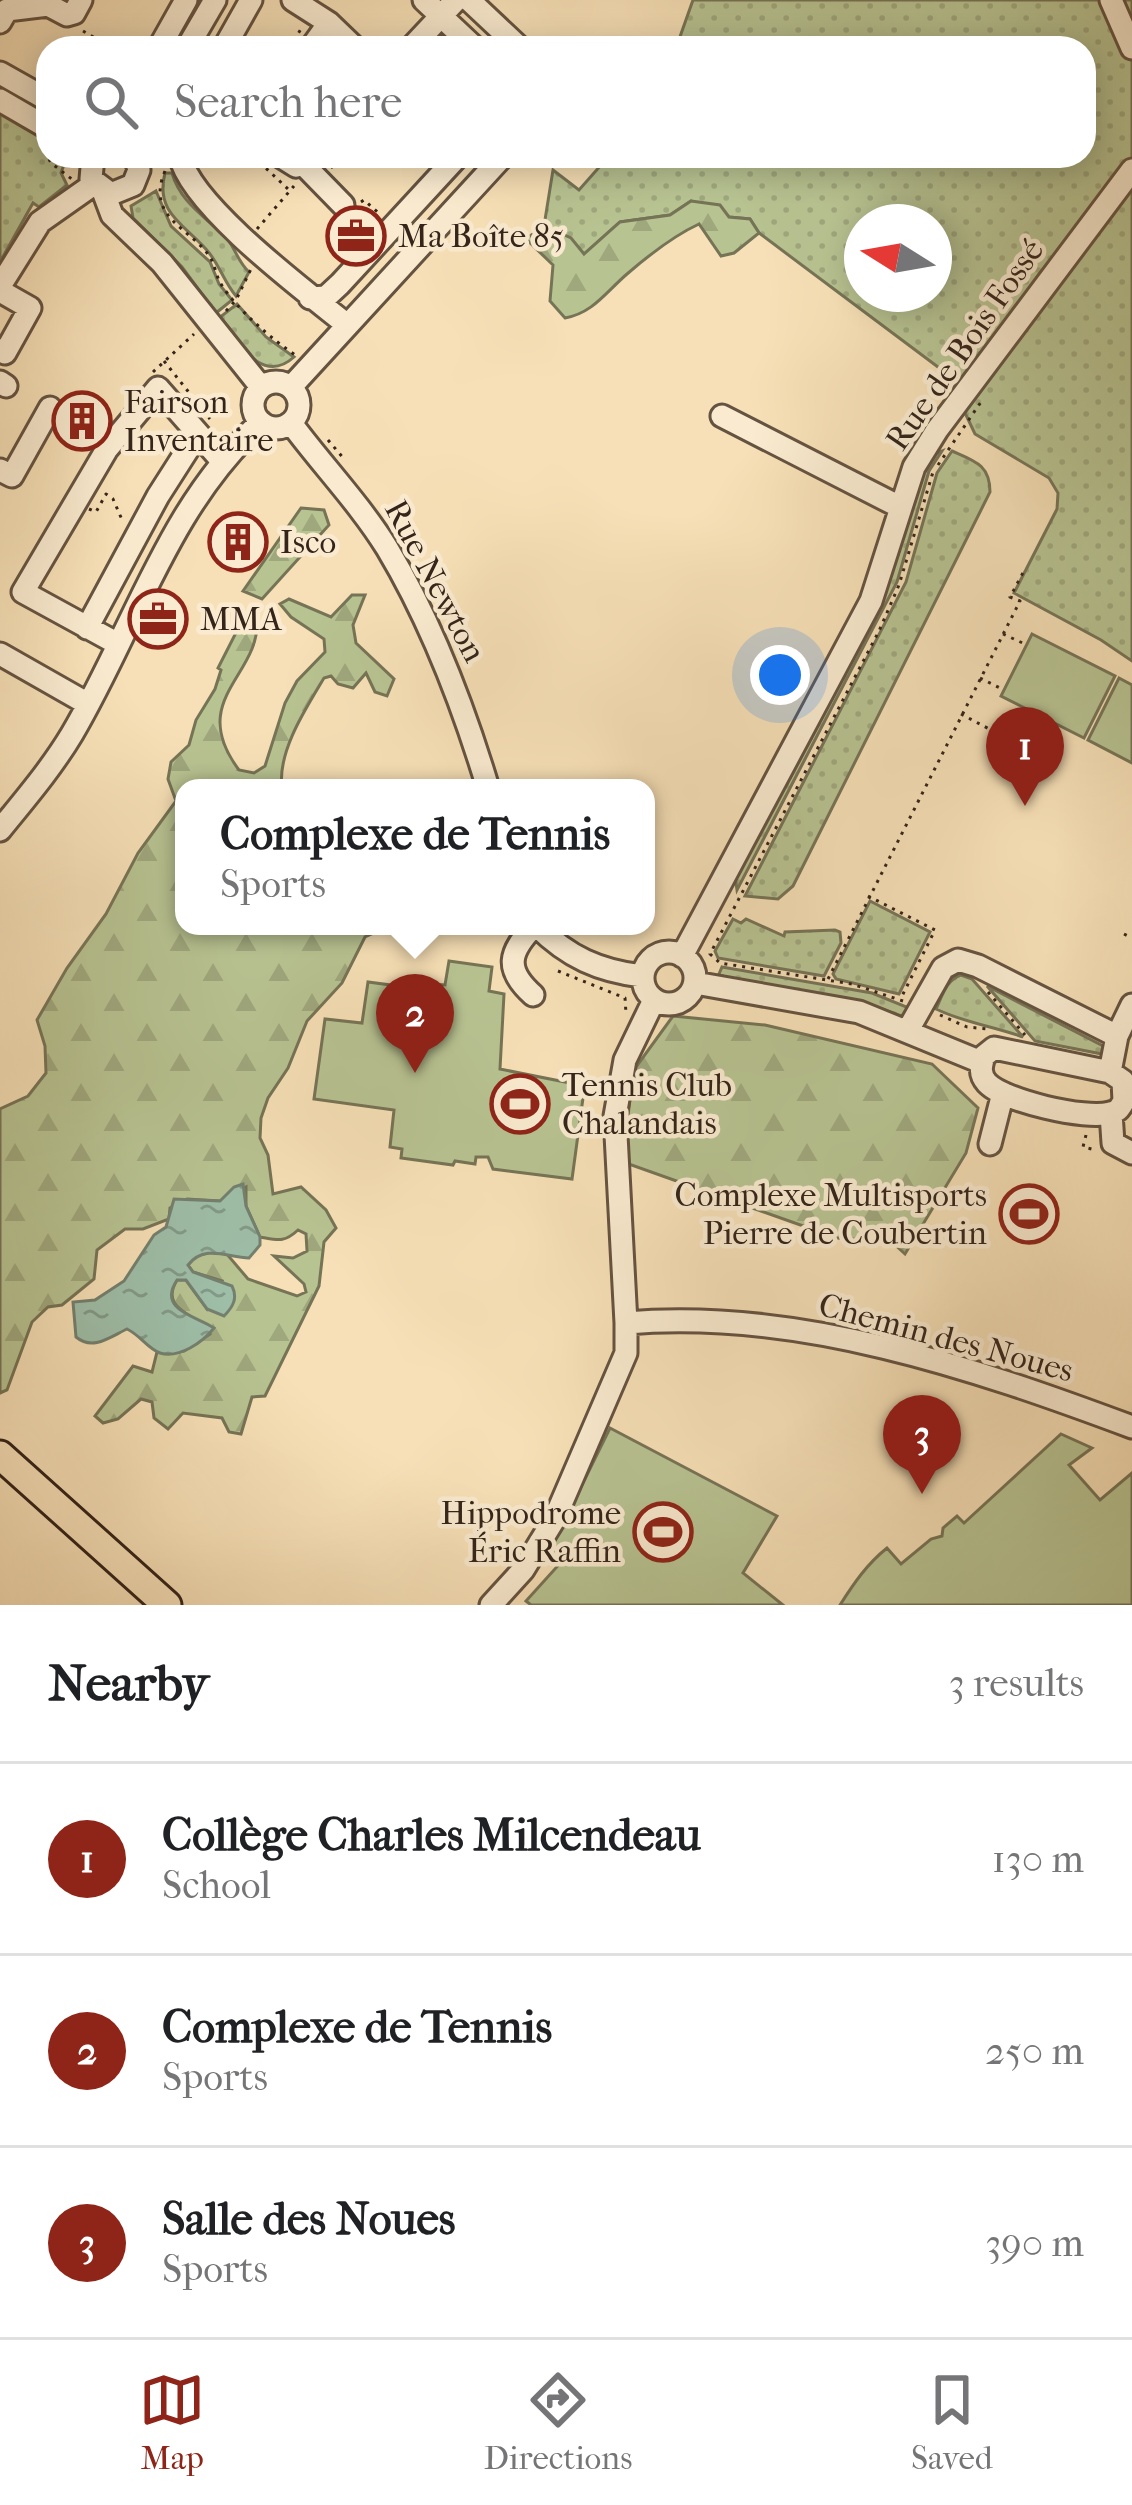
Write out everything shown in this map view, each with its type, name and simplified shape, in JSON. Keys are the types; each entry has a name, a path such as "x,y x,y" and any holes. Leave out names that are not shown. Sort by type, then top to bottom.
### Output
{"main road":[{"path":"0,1455 167,1605"}],"street":[{"path":"166,36 186,0"},
{"path":"194,36 214,0"},
{"path":"231,36 251,0"},
{"path":"293,0 343,36"},
{"path":"424,0 449,8 467,36"},
{"path":"469,0 507,36"},
{"path":"1111,0 1132,48"},
{"path":"4,16 63,5"},
{"path":"422,36 449,8"},
{"path":"320,36 329,23"},
{"path":"0,73 36,93"},
{"path":"0,100 36,129"},
{"path":"90,168 92,189 112,215 261,387"},
{"path":"136,168 124,213 139,242"},
{"path":"177,168 310,298 346,324"},
{"path":"310,168 343,206"},
{"path":"310,298 326,297 340,284 447,168"},
{"path":"481,168 487,174"},
{"path":"291,387 492,168"},
{"name":"Rue de Bois Fossé","path":"682,956 871,601 914,467 1132,170"},
{"path":"0,350 5,353 30,308 0,288 28,236 52,211 92,189 127,190"},
{"path":"272,382 291,387 299,399 291,423 271,427 261,422 254,411 254,398 261,387 272,382"},
{"path":"118,644 23,592 107,449 158,388 197,435 229,454"},
{"path":"0,470 12,476 50,408"},
{"path":"722,416 900,506"},
{"path":"0,830 59,755 171,538 229,454 261,422"},
{"name":"Rue Newton","path":"291,423 360,508 419,606 466,712 485,779"},
{"path":"87,628 197,435"},
{"path":"0,654 88,704"},
{"path":"524,935 513,959 517,978 533,995"},
{"path":"545,935 574,957 604,970 642,976"},
{"path":"662,953 682,956 694,973 691,993 674,1004 654,1000 642,976 646,965 662,953"},
{"path":"908,1030 943,968 950,962 967,961 1117,1036"},
{"path":"694,983 859,1012 982,1062"},
{"path":"491,1605 523,1570 555,1518 626,1353 615,1116 626,1060 654,1000"},
{"path":"1110,1072 1117,1036 1132,1005"},
{"path":"1123,1101 1049,1108 986,1082 982,1062 988,1052 1002,1048 1110,1072 1123,1081 1123,1101 1113,1143 1132,1153"},
{"path":"990,1144 1004,1093"},
{"name":"Chemin des Noues","path":"626,1323 677,1318 864,1343 1058,1400 1132,1427"}],"path":[{"path":"63,5 75,26 92,36"},
{"path":"58,168 92,189"},
{"path":"166,168 159,185 171,223 198,243 236,301 277,343 309,366"},
{"path":"267,168 290,190"},
{"path":"151,374 236,301 253,272 238,250 303,168"},
{"path":"163,360 229,454"},
{"path":"868,896 935,929 901,1000 712,960 711,948 879,631 899,585 932,472 983,401 971,384"},
{"path":"77,502 96,512 106,494 113,499 131,545"},
{"path":"828,981 1019,601 1010,596 1025,568"},
{"path":"1003,634 1027,645"},
{"path":"980,678 1004,690"},
{"path":"962,714 1023,747"},
{"path":"1124,934 1132,938"},
{"path":"922,1008 967,1027 994,1031"},
{"path":"1012,1037 1030,1044"}],"green space":[{"path":"693,0 1132,0 1132,661 1014,593 1057,509 1058,493 1049,478 975,434 946,373 865,312 952,312 952,204 844,204 844,297 759,233 750,219 729,217 691,201 670,215 620,222 584,254 570,238 544,226 553,170 579,190 598,168 1096,168 1096,36 680,36"},
{"path":"0,112 36,128 36,168 63,168 67,185 39,207 33,203 0,262"},
{"path":"165,173 172,173 188,202 228,240 249,272 236,296 210,254 169,210 164,199"},
{"path":"156,191 171,226 210,262 232,300 216,313 182,267 133,218 131,206"},
{"path":"691,201 720,205 729,217 750,219 759,233 734,253 721,256 699,224 653,253 584,312 565,318 550,301 553,265 526,239 544,226 571,238 584,254 620,222 670,215"},
{"path":"237,304 266,337 294,357 271,367 243,349 219,318"},
{"path":"942,451 929,471 897,582 737,890 735,876 918,478 934,454"},
{"path":"952,451 984,470 990,492 793,886 778,899 745,896 906,582 937,473"},
{"path":"301,508 324,510 329,525 262,599 243,591"},
{"path":"352,595 365,595 353,625 356,643 394,679 387,696 375,692 366,673 353,688 338,684 331,676 324,678 288,745 282,779 175,779 175,798 168,779 171,762 189,745 196,720 215,689 218,668 246,613 257,619 255,639 222,706 220,724 239,770 254,773 265,766 297,681 325,652 324,639 280,604 289,599 331,617"},
{"path":"1032,634 1115,676 1084,738 1001,696"},
{"path":"1119,678 1132,685 1132,763 1088,740"},
{"path":"175,802 175,935 369,935 342,983 307,1021 261,1118 260,1138 268,1155 273,1194 301,1187 326,1210 336,1228 324,1242 319,1286 265,1396 252,1397 241,1434 229,1432 222,1418 183,1413 168,1429 154,1418 152,1402 141,1399 118,1419 103,1423 95,1416 133,1366 152,1372 157,1352 184,1351 210,1334 173,1299 177,1280 186,1280 207,1309 222,1281 193,1272 188,1265 195,1256 226,1253 248,1279 297,1296 306,1292 304,1284 274,1256 293,1258 307,1251 306,1234 298,1230 280,1240 260,1237 246,1206 246,1187 220,1201 187,1199 170,1208 169,1219 143,1229 125,1229 97,1250 94,1279 32,1322 7,1390 0,1393 0,1109 28,1096 46,1073 37,1020 106,914 138,853"},
{"path":"870,901 930,932 899,994 836,979 833,974"},
{"path":"733,919 741,923 746,919 784,936 785,932 835,930 840,932 841,943 824,976 718,958 715,951"},
{"path":"449,961 492,967 489,991 504,994 500,1069 580,1085 578,1097 583,1098 572,1179 493,1169 488,1157 476,1157 475,1164 455,1161 453,1165 401,1158 402,1149 390,1147 394,1110 314,1099 325,1019 362,1023 368,982 445,985"},
{"path":"722,967 872,993 914,1010 904,1017 863,1002 731,980 719,974"},
{"path":"961,975 972,979 1023,1037 936,1009 949,984"},
{"path":"987,986 1107,1048 1102,1054 1035,1041"},
{"path":"673,1016 765,1025 932,1064 978,1108 966,1153 905,1254 892,1242 837,1238 623,1162 633,1071"},
{"name":"Hippodrome Éric Raffin","path":"610,1428 777,1516 743,1573 783,1605 531,1605 526,1601 564,1559 551,1548"},
{"path":"1061,1434 1092,1448 1069,1465 1100,1500 1132,1473 1132,1605 840,1605 887,1548 901,1564 931,1539 942,1536 943,1528 957,1516 964,1523"}],"water":[{"path":"243,1184 260,1245 249,1258 209,1253 188,1265 193,1272 232,1286 230,1309 224,1316 207,1309 186,1280 177,1280 172,1290 181,1311 214,1328 204,1339 167,1354 127,1329 95,1343 76,1337 73,1302 95,1300 124,1281 154,1235 166,1227 174,1199 220,1201"}],"place":[{"name":"Ma Boîte 85","path":"356,236"},
{"name":"Fairson Inventaire","path":"82,421"},
{"name":"Isco","path":"238,542"},
{"name":"MMA","path":"158,619"},
{"name":"Collège Charles Milcendeau","path":"1025,806"},
{"name":"Complexe de Tennis","path":"415,1073"},
{"name":"Tennis Club Chalandais","path":"520,1104"},
{"name":"Complexe Multisports Pierre de Coubertin","path":"1029,1214"},
{"name":"Salle des Noues","path":"922,1494"},
{"name":"Hippodrome Éric Raffin","path":"663,1532"}]}
